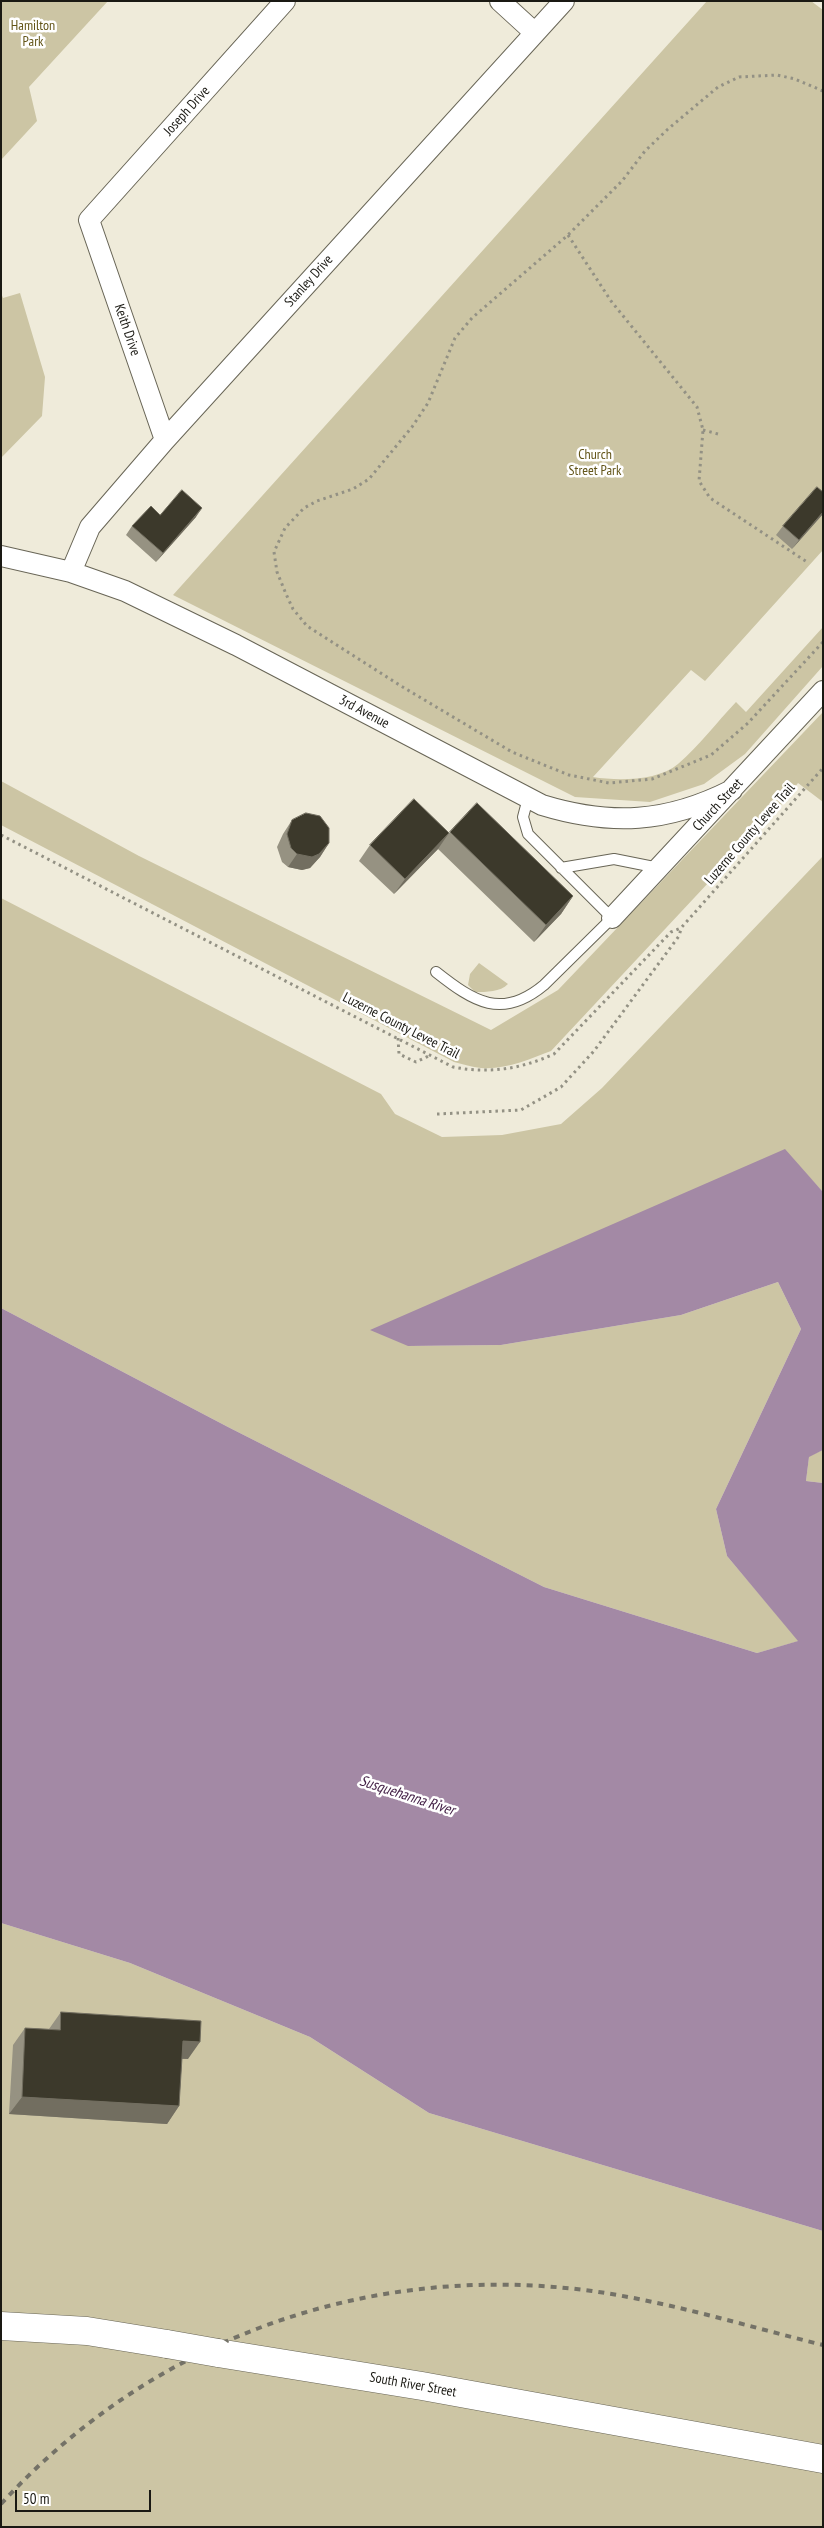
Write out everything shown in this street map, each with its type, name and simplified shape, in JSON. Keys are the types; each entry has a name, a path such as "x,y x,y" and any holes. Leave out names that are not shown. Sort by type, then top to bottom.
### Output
{"main road":[{"name":"South River Street","path":"1,2326 87,2332 167,2344 619,2420 823,2459"}],"street":[{"name":"Joseph Drive","path":"89,220 285,1"},
{"path":"500,1 535,32"},
{"name":"Stanley Drive","path":"71,572 90,527 165,440 564,1"},
{"name":"Keith Drive","path":"89,220 165,440"},
{"name":"3rd Avenue","path":"1,556 71,572 125,591 528,798 568,813 618,819 683,811 732,790"},
{"name":"Church Street","path":"612,918 823,691"}],"lane":[{"path":"436,972 469,997 502,1005 513,1003 534,994 612,918 528,834 524,817 528,798"},
{"path":"561,868 614,859 659,868"}],"path":[{"path":"823,91 795,79 771,75 739,77 718,87 646,151 622,181 568,235 472,318 455,338 428,403 412,427 369,479 343,494 317,501 294,517 285,528 274,552 277,572 293,610 307,626 351,655 512,752 569,775 609,783 652,779 711,755 748,724 823,642"},
{"path":"568,235 617,309 654,356 691,397 701,416 703,430 699,480 704,491 710,498 807,562"},
{"path":"703,430 718,434"},
{"name":"Luzerne County Levee Trail","path":"1,834 453,1067 475,1071 529,1065 554,1054 670,932 681,928 823,768"},
{"path":"437,1114 520,1110 561,1087 571,1078 600,1043 679,936 681,928"},
{"path":"398,1038 398,1054 416,1062 431,1055"}],"green space":[{"name":"Hamilton Park","path":"1,1 108,1 29,87 37,121 1,160"},
{"name":"Church Street Park","path":"707,1 811,1 823,10 823,550 705,681 691,670 593,777 626,779 649,777 670,770 693,750 736,702 746,712 823,627 823,666 745,754 704,784 650,802 575,797 173,595"},
{"path":"1,293 3,298 20,293 45,377 42,416 1,458"},
{"path":"823,712 823,802 798,783 781,805 551,1051 499,1067 481,1068 454,1062 1,825 1,781 139,856 491,1030 558,990"},
{"path":"823,856 823,1192 784,1150 408,1346 501,1345 681,1315 778,1282 801,1329 716,1509 727,1556 799,1641 757,1653 544,1587 228,1427 1,1308 1,898 381,1094 395,1114 442,1137 502,1135 561,1124 602,1088"},
{"path":"479,963 508,984 505,987 489,992 475,992 468,985 470,974"},
{"path":"823,1450 823,1483 806,1481 809,1456"},
{"path":"1,1923 130,1963 310,2037 429,2113 823,2231 823,2527 1,2527"}],"water":[{"name":"Susquehanna River","path":"785,1149 823,1192 823,1450 809,1457 806,1481 823,1483 823,2231 429,2113 310,2037 130,1963 1,1923 1,1308 228,1427 544,1587 757,1653 798,1641 727,1556 716,1509 801,1329 778,1282 681,1315 501,1345 408,1346 370,1330"}],"building":[{"path":"817,487 823,492 823,512 799,540 783,526"},
{"path":"182,490 202,508 163,553 132,526 151,506 160,515"},
{"path":"414,799 449,833 405,879 370,845"},
{"path":"477,803 573,896 546,925 450,832"},
{"path":"306,813 320,816 329,828 329,843 319,854 312,857 297,854 291,848 287,834 292,820"},
{"path":"61,2012 201,2021 200,2042 183,2041 179,2106 22,2097 25,2028 60,2030"}],"railway":[{"path":"1,2504 61,2446 126,2396 196,2356 270,2324 347,2301 427,2288 509,2285 592,2291 650,2301 823,2345"}]}
